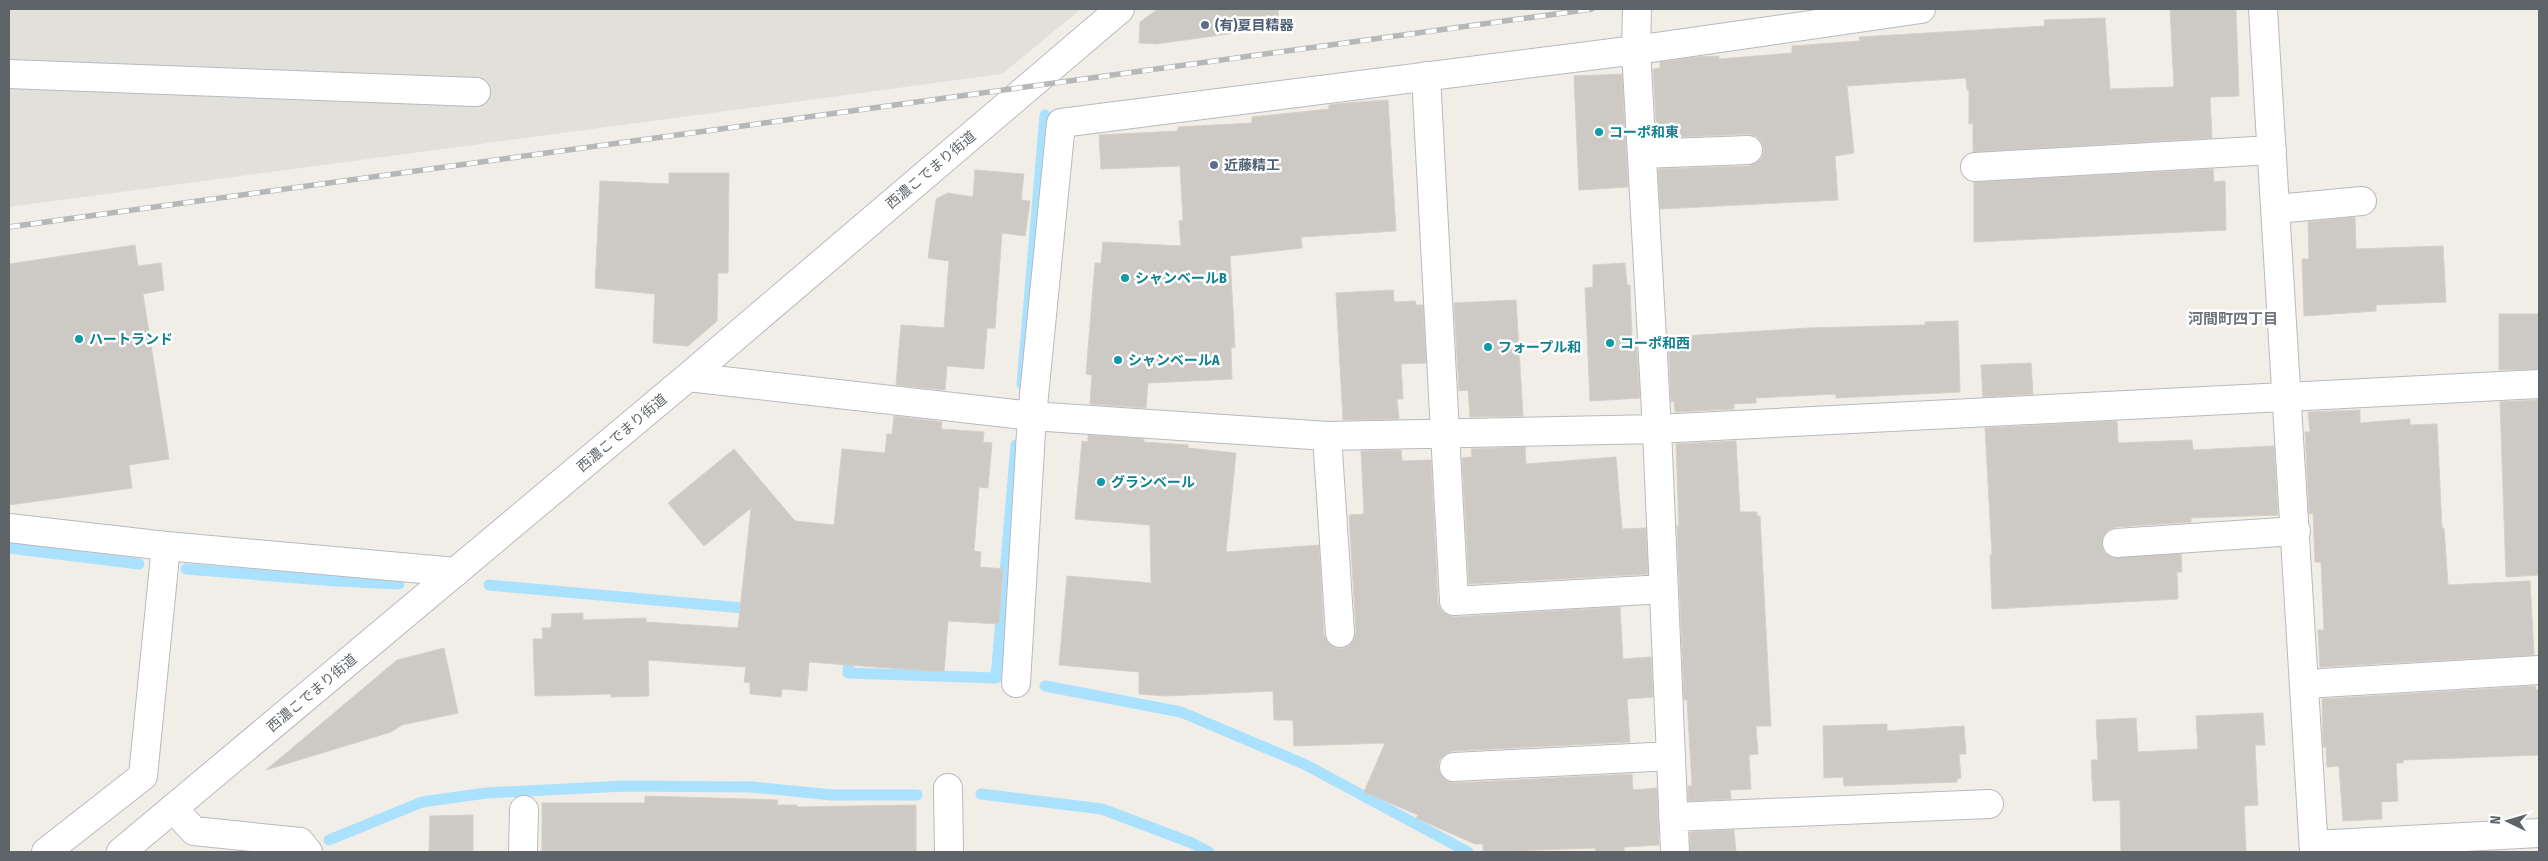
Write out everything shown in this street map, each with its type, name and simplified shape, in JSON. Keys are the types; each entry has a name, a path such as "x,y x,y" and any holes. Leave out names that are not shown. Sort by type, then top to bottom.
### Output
{"street":[{"name":"西濃こでまり街道","path":"121,852 688,377 1120,9"},
{"path":"1636,9 1636,50 1657,428 1675,852"},
{"path":"1016,682 1032,416 1061,123 1636,50 1921,9"},
{"path":"2263,9 2314,849 2539,833"},
{"path":"9,74 476,92"},
{"path":"1426,76 1454,601 1664,589"},
{"path":"1642,154 1748,150"},
{"path":"1975,167 2272,150"},
{"path":"2276,209 2362,201"},
{"path":"688,377 1032,416 1328,436 1657,428 2539,384"},
{"path":"1328,436 1340,634"},
{"path":"9,528 166,546 456,572"},
{"path":"2116,543 2296,531"},
{"path":"46,852 143,776 166,546"},
{"path":"2305,684 2539,670"},
{"path":"1454,767 1671,756"},
{"path":"948,788 949,852"},
{"path":"1673,817 1989,804"},
{"path":"173,808 194,831 300,842 308,852"},
{"path":"523,852 524,810"}],"shaded area":[{"path":"9,9 1081,9 1002,74 9,207"}],"building":[{"name":"(有)夏目精器","path":"1158,9 1278,9 1279,27 1156,44 1139,43 1140,22"},
{"path":"2170,9 2236,9 2239,96 2210,97 2212,138 1973,152 1973,123 1969,124 1969,90 1967,90 1966,78 1847,86 1854,153 1835,156 1838,200 1660,209 1658,169 1749,166 1762,158 1764,150 1761,141 1756,136 1748,134 1657,138 1653,69 1660,68 1660,62 1696,57 1719,56 1719,59 1792,53 1792,46 1860,41 1859,37 2045,26 2044,20 2105,18 2110,89 2174,87"},
{"name":"コーポ和東","path":"1622,74 1628,187 1579,190 1574,76"},
{"path":"1388,100 1396,231 1301,237 1302,248 1230,256 1235,347 1231,348 1232,379 1148,383 1146,408 1090,404 1092,375 1086,374 1095,263 1101,263 1103,242 1181,246 1179,221 1183,220 1180,166 1101,169 1099,135 1178,131 1178,127 1252,123 1252,117 1329,109 1329,105"},
{"path":"2213,169 2214,182 2225,181 2226,230 1974,242 1974,182"},
{"path":"975,170 1024,174 1021,200 1030,201 1025,236 1002,233 995,328 987,328 984,369 947,366 945,390 896,385 901,325 944,328 949,261 928,258 936,199 948,193 973,197"},
{"path":"669,173 729,173 728,273 718,273 717,321 688,346 653,343 655,294 595,288 600,181 669,184"},
{"path":"2355,217 2356,249 2443,246 2446,302 2376,305 2376,311 2304,316 2302,259 2309,259 2308,222"},
{"name":"ハートランド","path":"135,245 138,266 161,263 164,290 143,294 169,459 129,465 132,488 9,505 9,264"},
{"name":"コーポ和西","path":"1625,263 1627,285 1630,285 1632,339 1636,339 1640,398 1590,401 1585,288 1593,287 1593,265"},
{"path":"1393,290 1394,302 1415,301 1416,305 1423,305 1426,363 1401,364 1403,399 1397,399 1399,419 1343,420 1336,293"},
{"name":"フォープル和","path":"1516,300 1523,416 1470,417 1468,390 1459,391 1454,303"},
{"path":"2499,314 2539,314 2539,369 2499,370"},
{"path":"1958,321 1960,392 1836,398 1836,394 1756,398 1756,403 1734,404 1734,409 1675,412 1674,401 1671,402 1668,337 1808,328 1925,325 1925,322"},
{"path":"2031,363 2033,394 1983,397 1981,365"},
{"path":"2539,400 2539,575 2506,577 2500,402"},
{"path":"2360,410 2360,423 2410,419 2410,425 2437,424 2442,528 2444,528 2448,585 2530,581 2534,655 2320,667 2318,630 2324,630 2321,562 2315,562 2313,513 2309,514 2305,432 2310,432 2308,412"},
{"path":"894,416 942,422 941,429 984,432 983,442 992,443 988,488 979,487 974,551 981,552 980,567 1003,569 999,624 948,621 944,672 809,662 807,691 782,689 781,697 750,694 750,683 744,682 746,667 648,660 649,696 611,697 611,694 535,696 533,639 543,639 542,628 551,628 552,614 583,613 583,620 646,618 646,622 738,628 751,508 704,546 668,503 734,449 795,521 834,525 842,449 885,453 887,434 892,434"},
{"path":"2117,421 2118,443 2192,440 2193,450 2274,446 2278,515 2191,518 2191,522 2116,527 2108,530 2103,537 2102,545 2104,552 2111,557 2181,554 2182,572 2177,572 2178,599 1992,609 1990,555 1992,555 1985,428"},
{"path":"1088,435 1144,439 1144,442 1188,445 1188,448 1236,453 1226,552 1319,545 1324,635 1333,647 1341,649 1349,646 1354,640 1356,632 1349,515 1364,514 1361,451 1401,450 1402,461 1431,460 1438,602 1441,610 1447,615 1455,617 1620,607 1623,659 1651,657 1653,697 1627,699 1630,742 1453,751 1440,759 1438,767 1441,775 1446,781 1455,783 1632,774 1633,790 1657,788 1659,845 1624,847 1624,852 1596,852 1595,848 1483,852 1483,844 1475,844 1416,818 1418,815 1364,792 1385,743 1294,746 1293,720 1274,720 1273,691 1166,696 1139,694 1139,672 1059,665 1067,576 1151,583 1150,525 1075,519 1082,441 1088,442"},
{"path":"1736,441 1740,512 1757,512 1757,516 1760,516 1771,726 1756,726 1758,754 1749,755 1751,789 1730,790 1731,799 1688,801 1688,786 1692,786 1687,700 1684,700 1677,526 1679,526 1676,444"},
{"path":"1525,447 1526,464 1616,457 1622,529 1646,528 1648,574 1469,584 1462,458 1472,457 1471,449"},
{"path":"444,648 458,713 402,725 391,732 266,770 397,660"},
{"path":"2535,686 2536,690 2539,690 2539,755 2403,760 2403,763 2396,763 2398,801 2381,802 2382,819 2343,821 2339,766 2327,767 2326,747 2323,747 2322,699"},
{"path":"2263,713 2265,745 2255,745 2258,805 2244,806 2246,852 2121,852 2120,800 2093,801 2091,760 2098,760 2096,720 2136,718 2138,752 2198,749 2196,716"},
{"path":"1887,724 1887,731 1964,726 1966,754 1959,754 1961,778 1957,779 1957,782 1844,786 1843,777 1824,778 1823,726"},
{"path":"645,796 778,800 777,805 797,805 797,807 916,805 916,852 542,852 542,803 645,803"},
{"path":"473,815 473,852 429,852 430,816"},
{"path":"1734,830 1736,852 1690,852 1690,832"}],"waterway":[{"path":"1022,384 1045,115"},
{"path":"850,650 848,673 996,678 1016,445"},
{"path":"9,548 139,564"},
{"path":"186,569 399,584"},
{"path":"489,585 754,609"},
{"path":"1045,686 1181,712 1304,764 1468,852"},
{"path":"329,840 422,802 486,793 624,786 752,787 832,795 917,795"},
{"path":"981,794 1102,809 1192,843 1209,852"}],"railway":[{"path":"9,227 1592,9"}],"place":[{"name":"(有)夏目精器","path":"1205,25"},
{"name":"コーポ和東","path":"1599,132"},
{"name":"近藤精工","path":"1214,165"},
{"name":"シャンベールB","path":"1125,278"},
{"name":"ハートランド","path":"79,339"},
{"name":"コーポ和西","path":"1610,343"},
{"name":"フォープル和","path":"1488,347"},
{"name":"シャンベールA","path":"1118,360"},
{"name":"グランベール","path":"1101,482"}],"district":[{"name":"河間町四丁目","path":"2233,319"}]}
